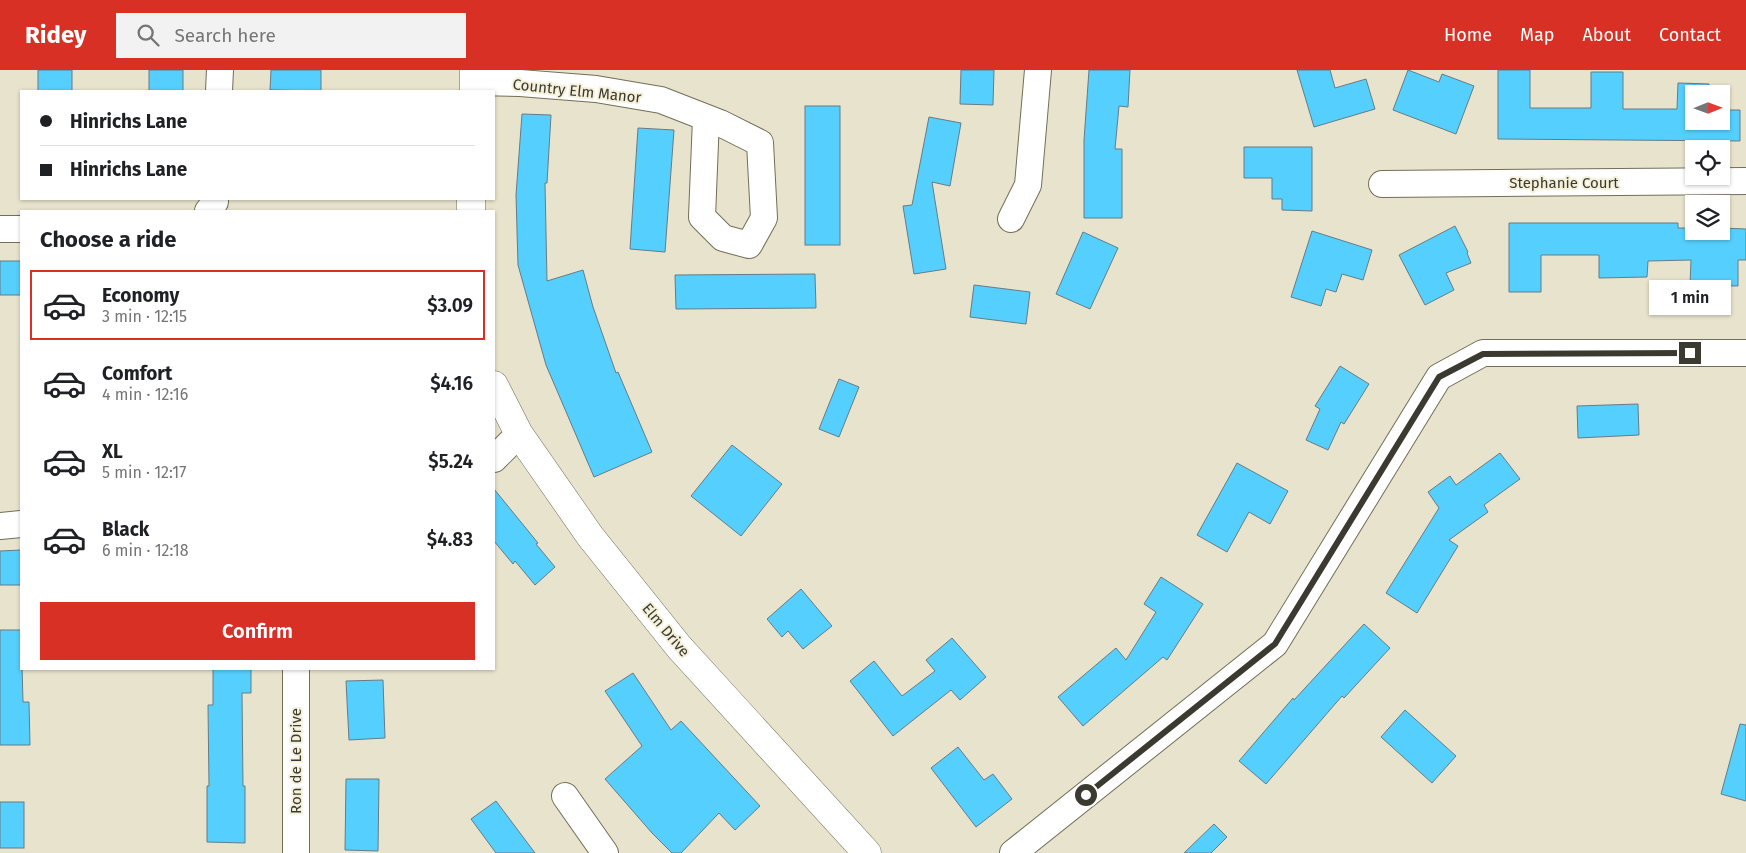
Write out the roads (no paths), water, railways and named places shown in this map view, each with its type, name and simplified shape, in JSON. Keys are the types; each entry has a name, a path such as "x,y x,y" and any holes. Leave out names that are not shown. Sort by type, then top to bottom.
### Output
{"street":[{"path":"219,90 220,70"},
{"path":"1011,219 1028,185 1038,70"},
{"name":"Country Elm Manor","path":"474,81 596,89 661,100 706,118"},
{"name":"Stephanie Court","path":"1382,184 1746,182"},
{"path":"0,229 20,229"},
{"path":"1013,853 1275,644 1439,377 1483,354 1746,353"},
{"name":"Elm Drive","path":"495,387 520,434 590,536 680,647 867,853"},
{"path":"495,458 520,434"},
{"path":"0,526 20,524"},
{"name":"Ron de Le Drive","path":"296,670 296,853"},
{"path":"565,796 605,853"}]}
